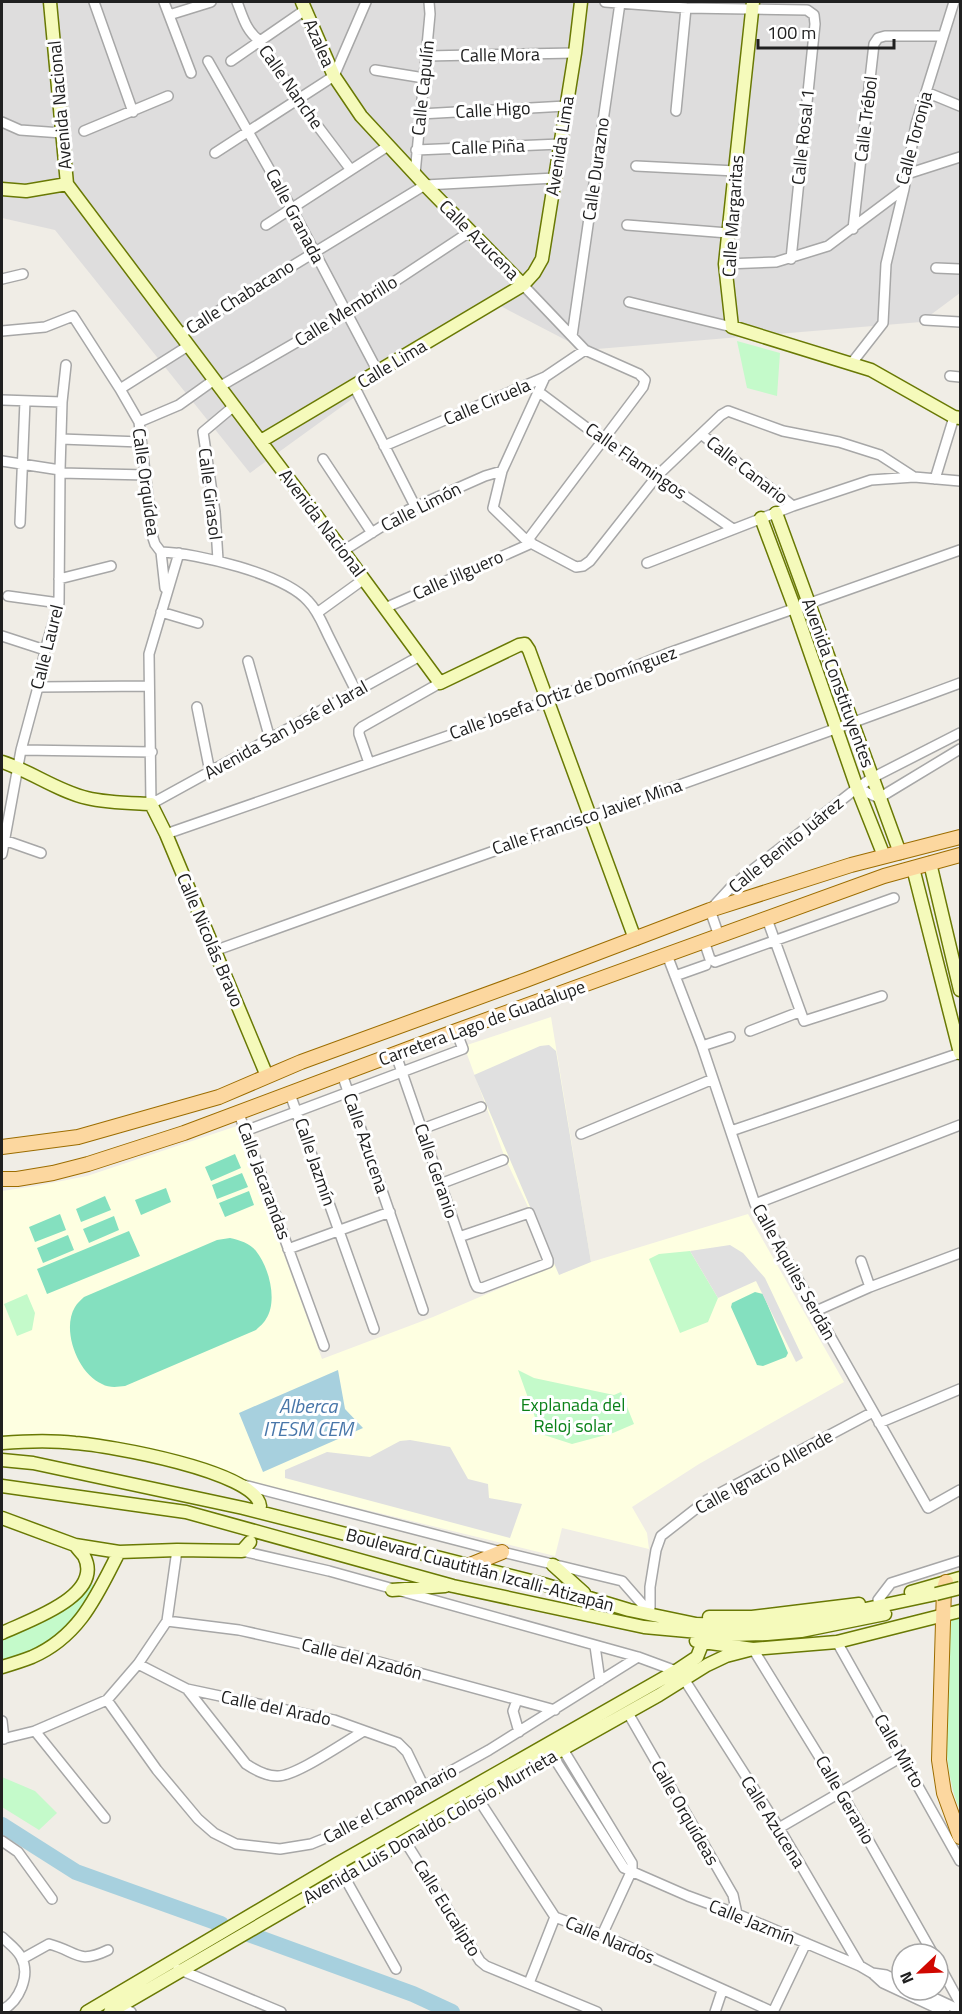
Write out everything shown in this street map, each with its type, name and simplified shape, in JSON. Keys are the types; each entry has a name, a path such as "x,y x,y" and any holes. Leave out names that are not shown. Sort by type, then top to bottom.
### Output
{"main road":[{"name":"Carretera Lago de Guadalupe","path":"2,1147 78,1137 219,1097 301,1062 710,910 884,856 960,837"},
{"name":"Carretera Lago de Guadalupe","path":"2,1179 53,1173 184,1133 456,1031 884,876 960,855"},
{"path":"301,1062 310,1087"},
{"path":"470,1565 502,1552"},
{"path":"946,1582 944,1587 939,1760 944,1793 960,1837"}],"street":[{"name":"Avenida Nacional","path":"50,2 67,184 343,550 440,683"},
{"path":"94,2 133,112"},
{"path":"164,2 191,73"},
{"path":"169,15 211,2"},
{"name":"Calle Nanche","path":"237,2 246,28 260,41 298,100 351,170"},
{"path":"215,153 334,76 366,2"},
{"name":"Calle Capulín","path":"415,174 430,14 429,2"},
{"name":"Avenida Lima","path":"523,285 534,273 542,259 581,2"},
{"path":"605,2 686,8 753,5"},
{"name":"Calle Toronja","path":"725,264 776,262 828,246 904,189 916,124 954,2"},
{"name":"Calle Durazno","path":"572,336 620,3"},
{"name":"Calle Rosal 1","path":"753,5 807,10 814,15 815,24 791,259"},
{"name":"Calle Margaritas","path":"732,327 725,264 753,5"},
{"path":"231,61 303,6"},
{"name":"Azalea","path":"303,6 334,76"},
{"path":"676,111 686,8"},
{"name":"Calle Trébol","path":"853,229 874,44 878,38 885,36 942,36"},
{"name":"Calle Mora","path":"426,56 575,53"},
{"name":"Calle Granada","path":"208,61 292,208 378,372"},
{"path":"375,70 424,78"},
{"name":"Calle Azucena","path":"334,76 362,116 387,146 585,350 639,374 645,380"},
{"path":"926,92 960,106"},
{"path":"84,131 168,96"},
{"name":"Calle Higo","path":"420,114 566,106"},
{"path":"2,122 20,130 62,133"},
{"name":"Calle Piña","path":"416,150 560,144"},
{"path":"266,225 387,146"},
{"path":"907,174 960,157"},
{"path":"636,166 736,171"},
{"path":"425,185 555,178"},
{"path":"2,189 26,191 67,184"},
{"name":"Calle Chabacano","path":"180,335 425,185"},
{"path":"851,364 883,323 886,264 904,189"},
{"path":"627,225 728,233"},
{"name":"Calle Membrillo","path":"139,422 179,405 347,313 471,231"},
{"path":"936,268 960,269"},
{"path":"2,279 23,274"},
{"name":"Calle Lima","path":"261,441 523,285"},
{"path":"629,302 732,327 871,370 957,418 935,479"},
{"name":"Calle Orquídea","path":"2,331 45,327 73,316 120,388 139,422 153,538 161,552 166,593"},
{"path":"925,320 960,322"},
{"path":"120,388 188,346"},
{"name":"Calle Ciruela","path":"384,446 545,377 585,350"},
{"name":"Calle Laurel","path":"2,854 21,750 59,603 62,402 66,365"},
{"path":"545,377 502,471 493,508 529,542 576,567 583,566 590,561 657,476 728,411 783,431 838,442 880,455 914,477"},
{"name":"Calle Jilguero","path":"385,608 529,542 643,387 645,380"},
{"path":"354,386 415,506"},
{"name":"Calle Flamingos","path":"539,392 603,440 733,529"},
{"path":"2,400 62,402"},
{"path":"20,523 25,401"},
{"name":"Calle Girasol","path":"218,560 215,512 203,436 206,428 234,406"},
{"name":"Calle Canario","path":"701,434 793,506"},
{"path":"61,439 141,442"},
{"path":"323,459 372,533"},
{"path":"2,461 60,472 147,475"},
{"name":"Calle Limón","path":"343,550 415,506 502,471"},
{"path":"646,563 793,506 871,480 914,477 960,481"},
{"name":"Avenida Constituyentes","path":"776,513 900,853"},
{"name":"Avenida Constituyentes","path":"761,518 857,788 884,856"},
{"name":"Calle Josefa Ortiz de Domínguez","path":"166,834 548,701 666,654 960,550"},
{"path":"161,552 218,560 291,587 307,600 317,613 356,691"},
{"name":"Calle Orquídea","path":"151,804 149,654 179,553"},
{"path":"59,579 111,566"},
{"path":"317,613 364,579"},
{"path":"8,596 59,603"},
{"path":"161,612 198,623"},
{"path":"2,636 45,650"},
{"path":"369,762 359,734 362,727 440,683 525,644 635,939"},
{"name":"Avenida San José el Jaral","path":"151,804 420,656"},
{"path":"248,661 270,739"},
{"name":"Calle Francisco Javier Mina","path":"214,951 518,841 591,818 960,683"},
{"path":"38,687 148,686"},
{"path":"197,707 210,772"},
{"name":"Calle Benito Juárez","path":"710,910 733,885 857,788 960,733"},
{"path":"21,750 152,752"},
{"path":"857,788 879,798 960,750"},
{"path":"2,762 89,799 151,804"},
{"name":"Calle Nicolás Bravo","path":"151,804 166,834 267,1076"},
{"path":"4,840 41,853"},
{"path":"930,863 960,988"},
{"path":"731,1131 960,1053 913,868"},
{"path":"704,941 710,959 715,962 894,898"},
{"path":"710,910 719,936"},
{"path":"767,919 802,1020 806,1021 882,996"},
{"name":"Calle Aquiles Serdán","path":"667,955 702,1046 755,1204 928,1508 960,1490"},
{"path":"675,976 706,965"},
{"path":"750,1031 799,1012"},
{"path":"245,1131 463,1049 456,1031"},
{"path":"702,1046 730,1037"},
{"name":"Calle Geranio","path":"396,1054 459,1237 477,1287 482,1288 548,1263 529,1213 459,1237"},
{"name":"Calle Azucena","path":"342,1074 423,1310"},
{"path":"580,1134 713,1079"},
{"name":"Calle Jazmín","path":"290,1094 374,1329"},
{"path":"422,1129 481,1107"},
{"name":"Calle Jacarandas","path":"239,1114 324,1346"},
{"path":"755,1204 960,1125"},
{"path":"441,1184 503,1160"},
{"path":"288,1249 390,1212"},
{"path":"816,1311 870,1287 960,1253"},
{"path":"861,1261 870,1287"},
{"path":"879,1423 960,1389"},
{"name":"Calle Ignacio Allende","path":"646,1607 656,1550 661,1536 707,1500 873,1412"},
{"path":"2,1443 33,1441 86,1444 182,1462 212,1471 245,1488 258,1498 260,1506"},
{"name":"Boulevard Cuautitlán Izcalli-Atizapán","path":"2,1460 33,1463 243,1508 587,1596 698,1633 731,1635 801,1631 843,1624 960,1595"},
{"path":"230,1481 622,1581 646,1607"},
{"path":"126,1503 121,1492 123,1488 134,1485"},
{"name":"Boulevard Cuautitlán Izcalli-Atizapán","path":"2,1486 186,1512 453,1586 644,1627 657,1636 800,1623 960,1588"},
{"path":"2,1518 75,1545 119,1552 246,1546 392,1590 638,1657 680,1675"},
{"path":"2,1633 65,1603 77,1593 85,1580 86,1568 84,1557 75,1545"},
{"path":"2,1721 3,1739 35,1731 107,1700 138,1664 167,1621 177,1550"},
{"path":"2,1667 34,1656 66,1636 86,1614 119,1552"},
{"path":"878,1600 891,1583 960,1561"},
{"path":"553,1565 587,1596"},
{"path":"614,1604 626,1602 703,1617 752,1617 857,1605 960,1578"},
{"path":"85,1580 93,1581 101,1588"},
{"path":"392,1590 453,1586"},
{"path":"698,1633 753,1649 837,1642 960,1611"},
{"name":"Calle del Azadón","path":"167,1621 239,1630 357,1656 555,1710"},
{"name":"Avenida Luis Donaldo Colosio Murrieta","path":"87,2013 337,1864 470,1788 628,1713 680,1675 697,1657 698,1633"},
{"name":"Calle Mirto","path":"837,1642 960,1860"},
{"path":"595,1646 600,1681"},
{"name":"Calle Geranio","path":"753,1649 841,1792 926,1942"},
{"name":"Avenida Luis Donaldo Colosio Murrieta","path":"114,2010 478,1799 554,1748 680,1675 726,1656 753,1649"},
{"name":"Calle el Campanario","path":"107,1700 157,1770 198,1819 214,1833 236,1844 279,1849 311,1844 345,1830 519,1732 638,1657"},
{"name":"Calle del Arado","path":"138,1664 186,1689 334,1720 398,1743 404,1747 424,1787"},
{"name":"Calle Azucena","path":"680,1675 779,1828 860,1966"},
{"name":"Calle del Arado","path":"186,1689 246,1764 256,1771 275,1776 290,1774 364,1731"},
{"path":"517,1700 513,1711 519,1732"},
{"name":"Calle Orquídeas","path":"628,1713 732,1895 737,1914"},
{"path":"35,1731 105,1818"},
{"name":"Calle Jazmín","path":"554,1748 624,1868 860,1966 883,1983 945,2013"},
{"path":"779,1828 903,1756"},
{"name":"Calle Nardos","path":"470,1788 555,1917 602,1935 773,2013"},
{"name":"Calle Eucalipto","path":"405,1840 480,1960 486,1966 597,2013"},
{"path":"2,1841 18,1852 52,1899"},
{"path":"337,1864 396,1969"},
{"path":"602,1935 632,1870"},
{"path":"528,1983 555,1917"},
{"path":"217,1936 226,1946"},
{"path":"2,1937 22,1959 25,1976 14,2001 2,2010"},
{"path":"773,2013 806,1943"},
{"path":"22,1959 49,1944 80,1957 96,1956 108,1950"},
{"path":"2,1947 16,1950"},
{"path":"167,1965 281,2013"},
{"name":"Calle Jazmín","path":"872,1973 890,1978"},
{"path":"950,1985 960,2003"},
{"path":"715,2013 722,1991"},
{"path":"943,2002 960,2010"},
{"path":"114,2010 131,2013"}],"shaded area":[{"path":"2,2 960,2 960,293 921,322 585,350 489,300 250,473 55,230 2,218"},
{"path":"551,1017 591,1262 748,1214 844,1382 699,1464 632,1507 647,1533 649,1549 562,1528 555,1556 244,1480 181,1461 2,1439 2,1191 87,1176 237,1126 322,1359 433,1317 552,1266 505,1158 464,1046"},
{"path":"549,1045 556,1051 591,1262 559,1275 474,1075 540,1046"},
{"path":"730,1245 743,1253 765,1278 803,1358 796,1362 756,1281 718,1298 690,1251"},
{"path":"410,1440 450,1447 468,1479 488,1484 489,1498 522,1504 510,1538 285,1478 285,1470 327,1452 370,1457 400,1441"}],"green space":[{"path":"737,341 780,353 777,396 747,388"},
{"path":"235,1154 241,1168 211,1181 205,1167"},
{"path":"242,1173 248,1187 217,1199 212,1185"},
{"path":"166,1188 171,1202 141,1215 135,1200"},
{"path":"249,1191 254,1205 225,1217 219,1203"},
{"path":"105,1196 111,1210 81,1222 76,1209"},
{"path":"60,1214 66,1230 35,1242 29,1227"},
{"path":"114,1216 119,1230 89,1243 83,1229"},
{"path":"129,1231 140,1256 47,1294 37,1269"},
{"path":"68,1235 74,1250 43,1263 37,1248"},
{"path":"230,1238 254,1248 268,1275 272,1294 270,1312 256,1330 125,1386 113,1387 93,1379 79,1361 71,1339 71,1317 78,1303 84,1297 217,1240"},
{"path":"690,1251 718,1298 708,1322 680,1333 649,1259 659,1254"},
{"path":"755,1292 763,1294 788,1353 786,1357 763,1366 757,1365 731,1307 732,1303"},
{"path":"27,1294 35,1313 32,1330 17,1336 4,1304"},
{"name":"Explanada del Reloj solar","path":"518,1370 534,1378 614,1395 621,1392 634,1424 613,1433 572,1444 541,1434"},
{"path":"86,1583 96,1588 64,1634 28,1656 2,1665 2,1636"},
{"path":"960,1616 960,1810 949,1768 945,1718 948,1619"},
{"path":"2,1777 35,1791 57,1813 39,1830 2,1807"}],"water":[{"name":"Alberca ITESM CEM","path":"338,1370 345,1409 363,1428 263,1472 239,1413"}],"waterway":[{"path":"2,1825 76,1872 221,1924"},
{"path":"240,1931 413,1994 452,2012"}]}
